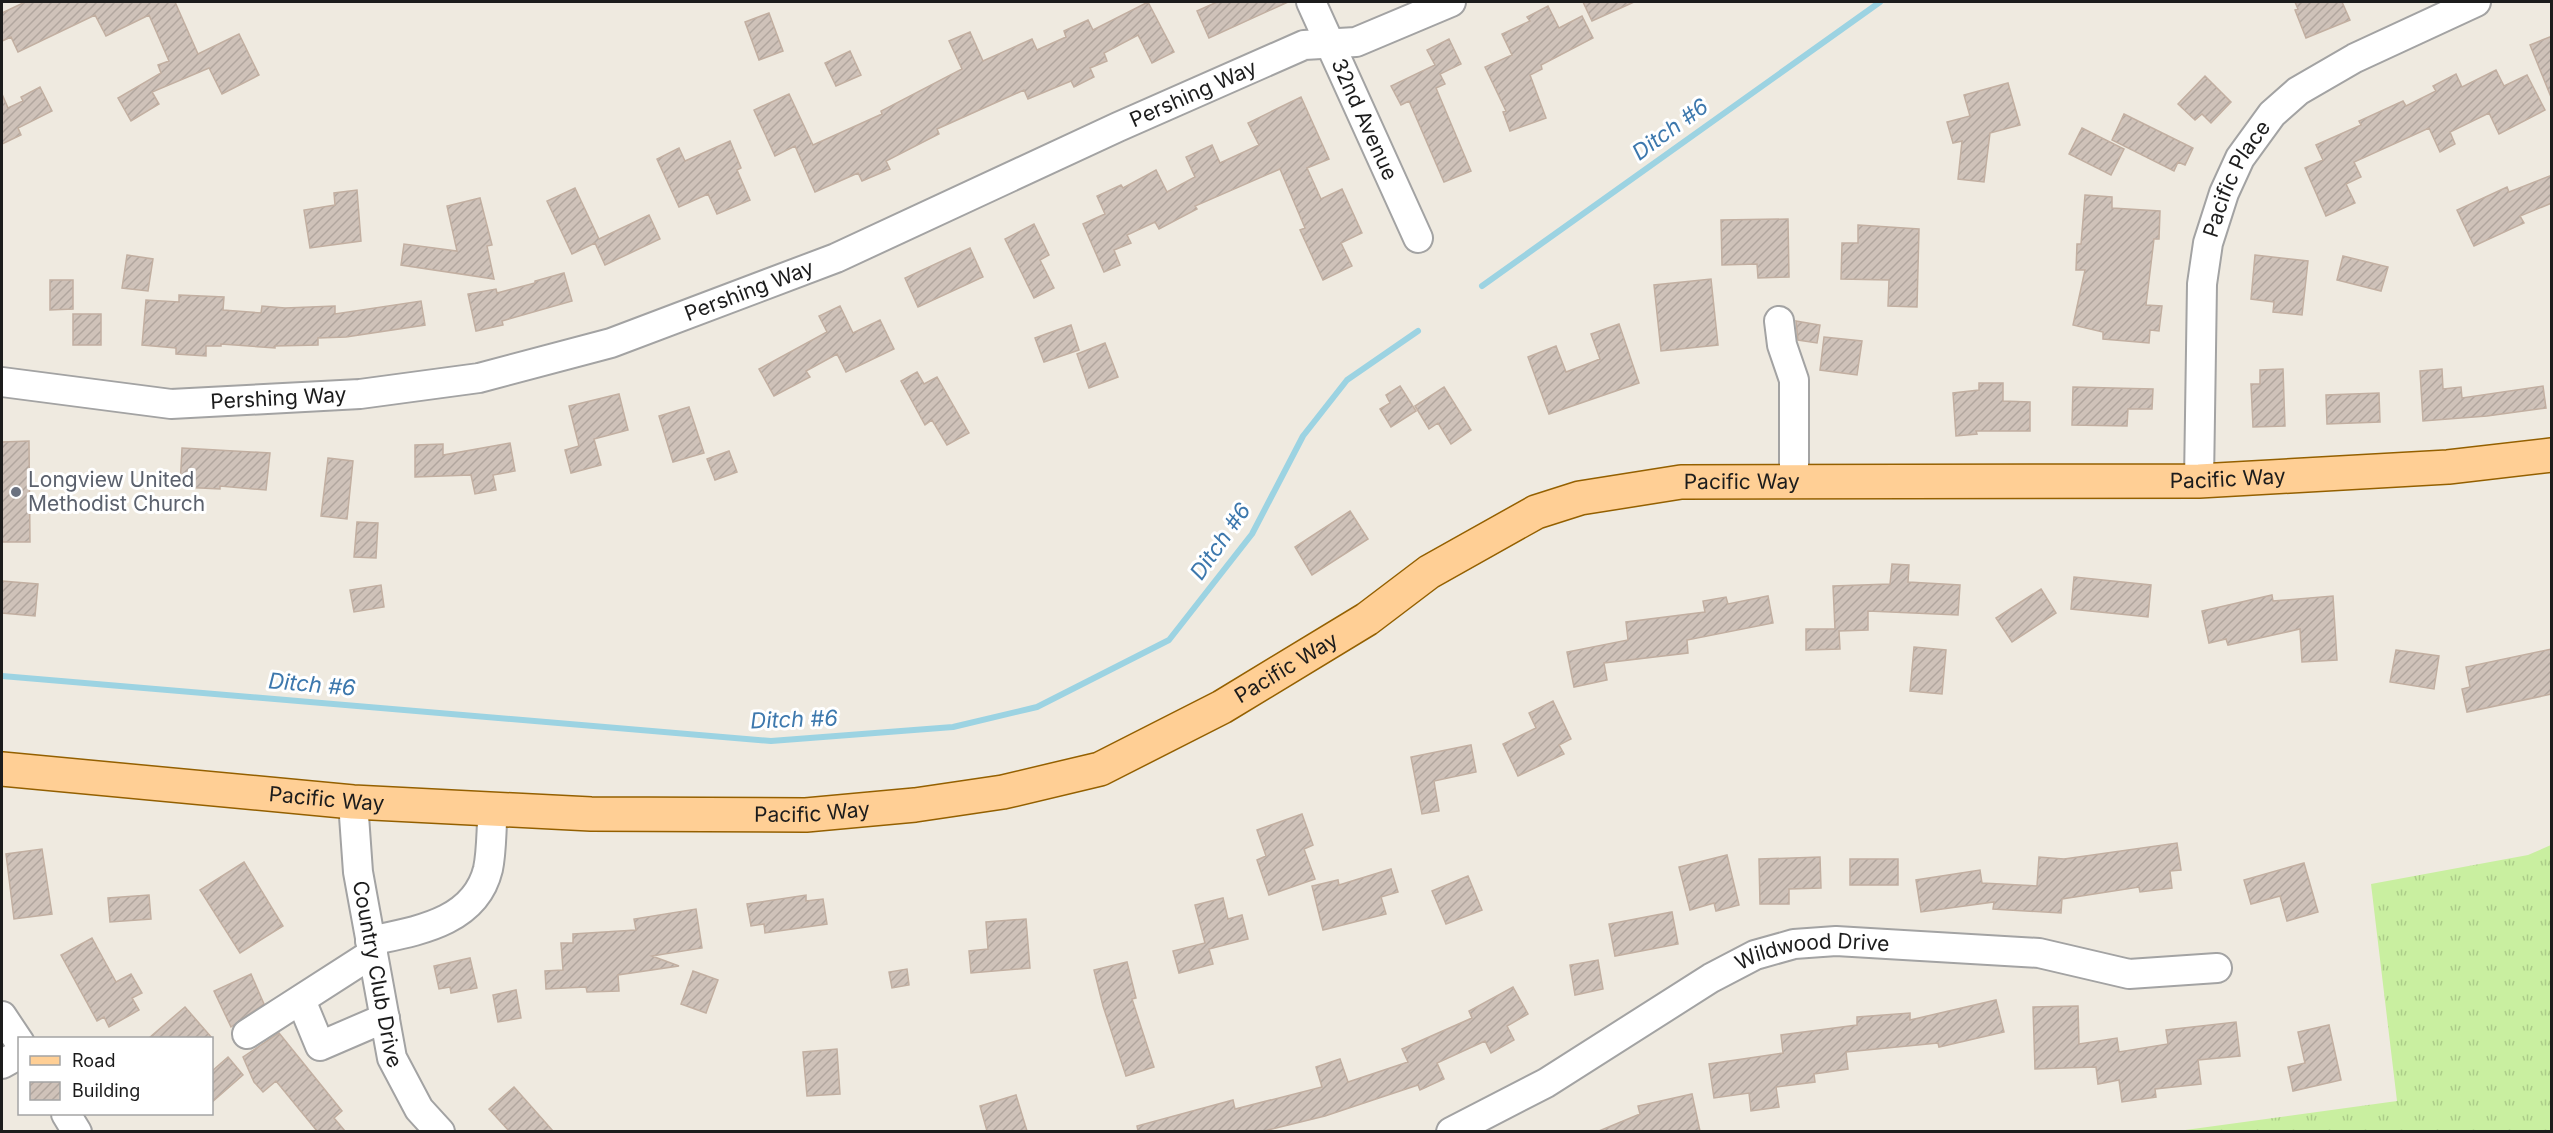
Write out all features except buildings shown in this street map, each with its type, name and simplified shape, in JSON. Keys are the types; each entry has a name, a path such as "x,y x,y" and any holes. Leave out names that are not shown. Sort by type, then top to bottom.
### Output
{"main road":[{"name":"Pacific Way","path":"2,769 353,802 591,814 806,815 915,805 992,794 1100,769 1222,707 1367,619 1417,579 1536,512 1580,498 1681,482 2199,482 2448,467 2552,455"}],"street":[{"name":"32nd Avenue","path":"1311,2 1418,238"},
{"name":"Pershing Way","path":"2,382 171,404 360,394 479,378 611,343 836,258 1162,107 1304,45 1356,42 1451,2"},
{"name":"Pacific Place","path":"2199,482 2202,284 2208,243 2224,194 2240,158 2272,114 2298,91 2355,58 2476,2"},
{"path":"1779,321 1782,345 1794,380 1794,482"},
{"name":"Country Club Drive","path":"353,802 358,872 392,1058 419,1109 440,1131"},
{"path":"247,1034 301,1000 372,947 431,927 463,910 479,892 488,869 493,809"},
{"name":"Wildwood Drive","path":"1451,1131 1546,1083 1711,978 1755,955 1794,944 1836,942 2039,953 2129,974 2217,968"},
{"path":"301,1000 320,1046 385,1018"},
{"path":"2,1016 18,1040"},
{"path":"2,1064 18,1055"},
{"path":"67,1115 77,1131"}],"green space":[{"path":"2551,845 2551,1131 2178,1131 2397,1101 2371,884 2528,855"}],"waterway":[{"name":"Ditch #6","path":"1482,286 1880,2"},
{"name":"Ditch #6","path":"2,676 771,741 953,727 1037,707 1169,640 1252,534 1303,436 1347,380 1418,331"}],"place":[{"name":"Longview United Methodist Church","path":"16,492"}]}
